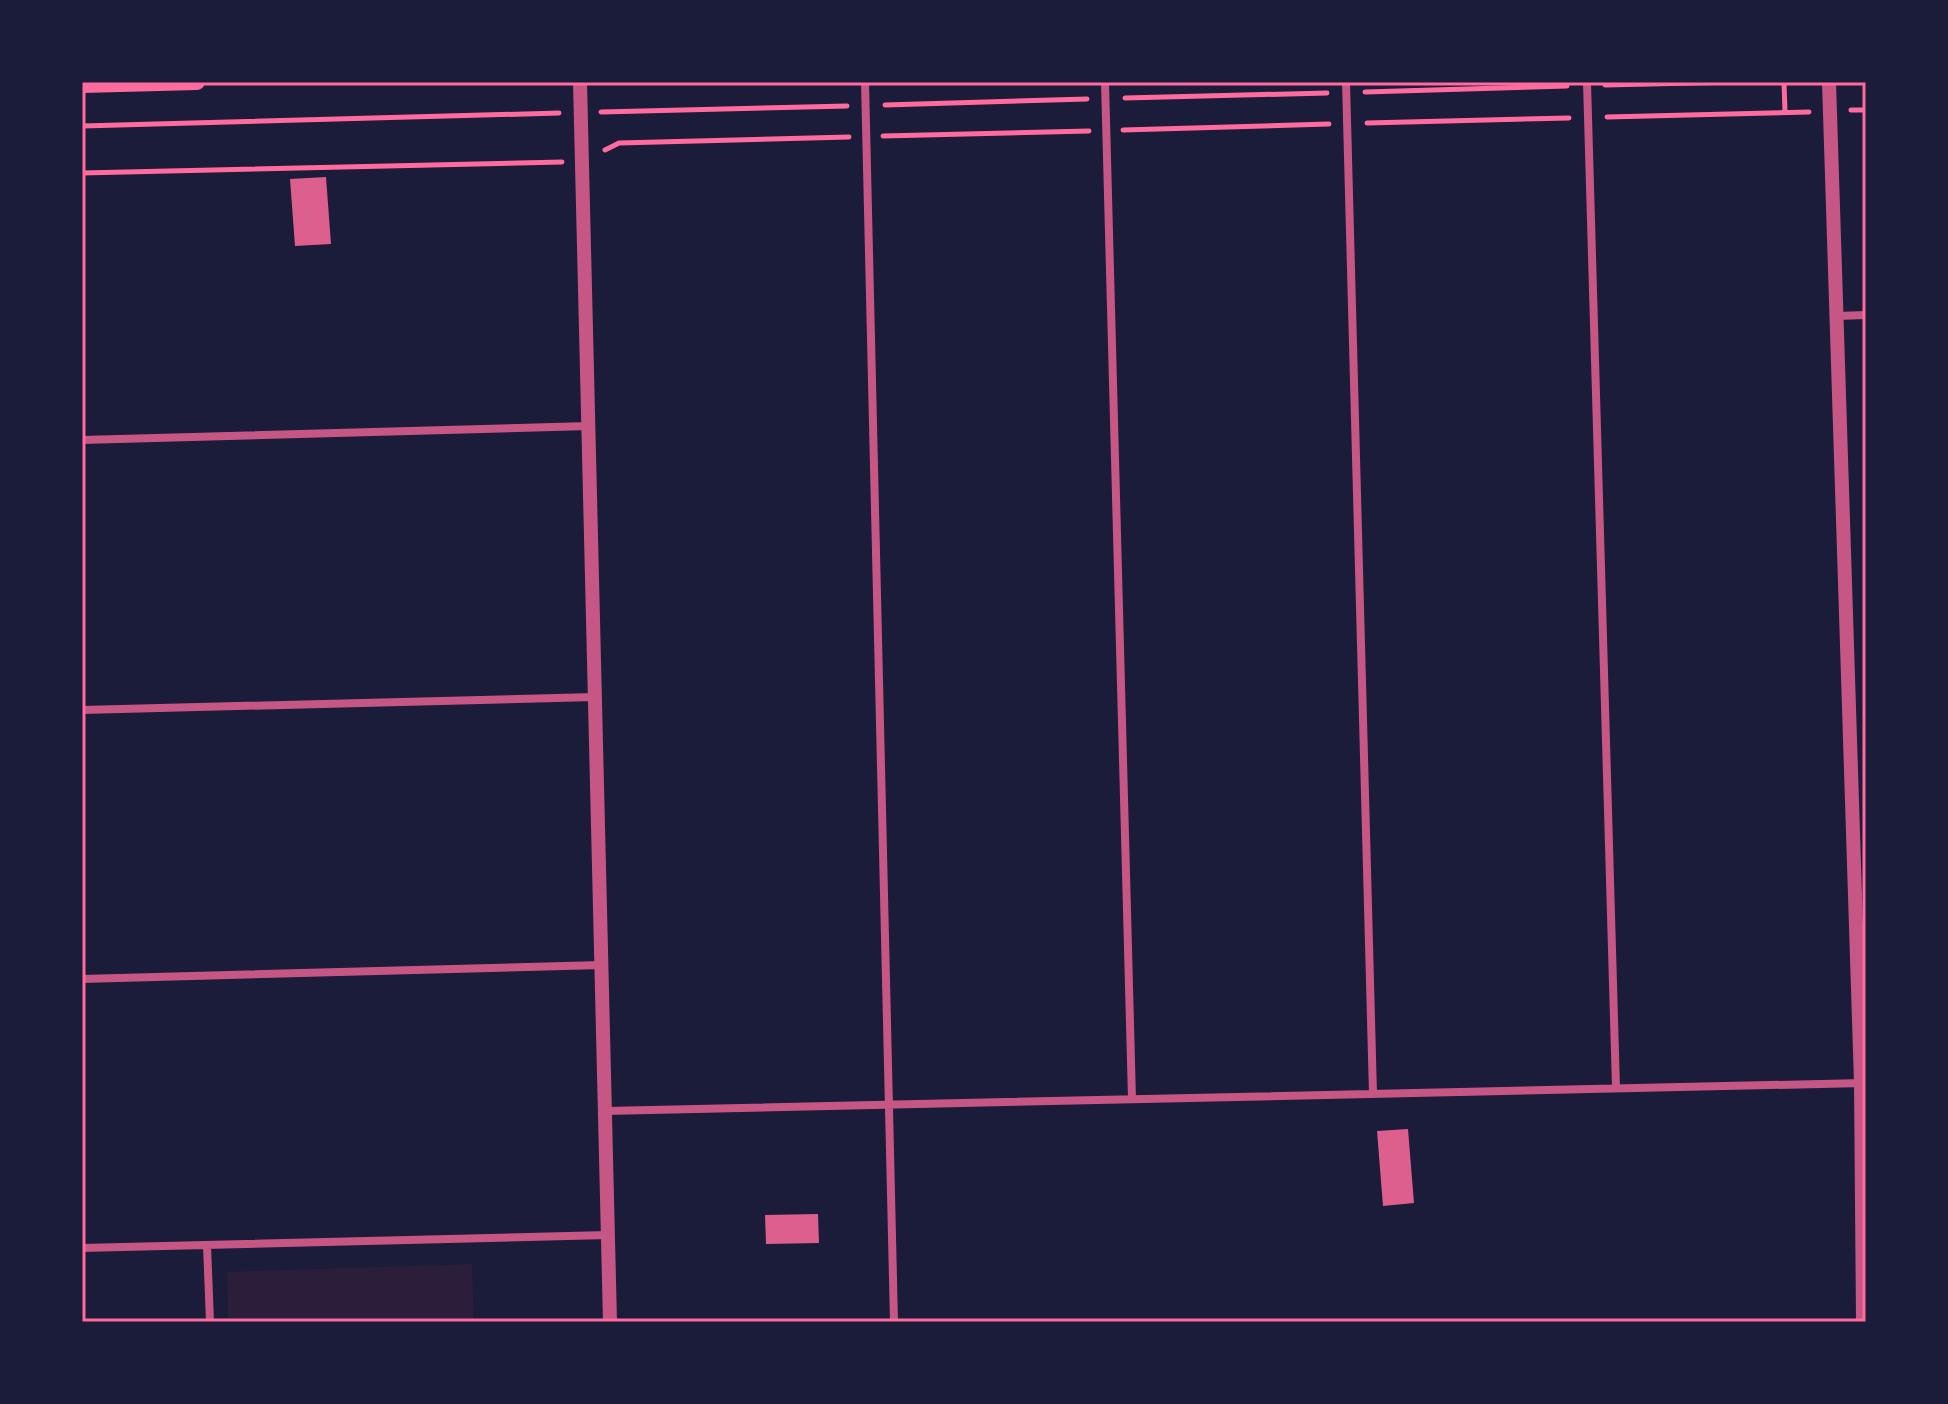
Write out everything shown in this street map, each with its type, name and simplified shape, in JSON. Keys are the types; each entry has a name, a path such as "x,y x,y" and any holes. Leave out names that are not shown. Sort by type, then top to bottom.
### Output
{"main road":[{"path":"82,85 197,82"}],"street":[{"path":"580,82 610,1322"},
{"path":"865,82 894,1322"},
{"path":"1105,82 1132,1099"},
{"path":"1346,82 1373,1094"},
{"path":"1829,82 1863,1083 1863,1322"},
{"path":"1587,84 1616,1088"},
{"path":"1837,316 1866,315"},
{"path":"82,440 589,426"},
{"path":"82,710 595,697"},
{"path":"82,979 602,965"},
{"path":"605,1111 1863,1083"},
{"path":"82,1248 608,1235"},
{"path":"207,1245 210,1322"}],"path":[{"path":"82,126 1739,82"},
{"path":"1784,82 1785,112"},
{"path":"82,173 582,161 619,143 1866,110"}],"shaded area":[{"path":"472,1264 474,1322 228,1322 227,1272"}],"building":[{"path":"326,177 331,244 295,246 290,179"},
{"path":"1408,1129 1414,1203 1383,1206 1377,1131"},
{"path":"818,1214 819,1243 766,1244 765,1215"}]}
